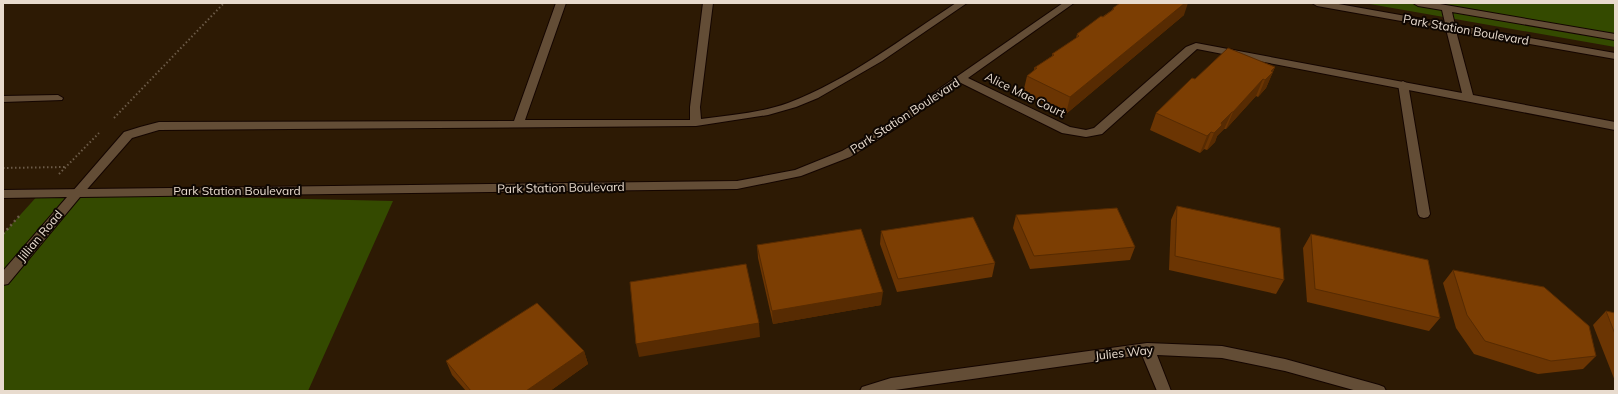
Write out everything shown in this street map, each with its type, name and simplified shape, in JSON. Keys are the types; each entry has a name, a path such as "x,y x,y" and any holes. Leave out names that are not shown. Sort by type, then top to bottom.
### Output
{"street":[{"path":"518,125 561,3"},
{"path":"696,123 695,107 708,3"},
{"name":"Jillian Road","path":"3,280 128,135 144,129 159,126 696,123 729,119 764,113 791,105 826,89 877,59 962,3"},
{"name":"Park Station Boulevard","path":"3,194 78,192 606,188 736,185 797,173 846,154 891,127 962,79 1069,3"},
{"name":"Park Station Boulevard","path":"1317,3 1615,56"},
{"name":"Park Station Boulevard","path":"1418,3 1615,38"},
{"path":"1446,8 1468,97"},
{"name":"Alice Mae Court","path":"962,79 1066,130 1078,134 1089,134 1098,131 1190,49 1196,46 1207,46 1403,84"},
{"path":"1424,214 1403,84 1615,126"},
{"path":"3,99 58,98"},
{"path":"1147,349 1164,391"},
{"name":"Julies Way","path":"867,391 892,384 1147,349 1222,352 1286,365 1379,391"}],"path":[{"path":"3,168 66,167"}],"green space":[{"path":"1364,3 1615,3 1615,47"},
{"path":"40,193 393,201 308,391 3,391 3,234"}],"building":[{"path":"1120,3 1185,3 1070,97 1027,76 1037,68 1034,68 1054,55 1052,54 1079,36 1077,34 1101,16 1103,17"},
{"path":"1228,48 1275,67 1271,71 1273,72 1265,80 1263,79 1221,123 1222,125 1214,133 1211,132 1207,136 1156,113 1192,78 1195,79"},
{"path":"1177,206 1280,228 1284,280 1175,256"},
{"path":"1117,208 1135,247 1034,256 1016,215"},
{"path":"973,217 995,263 898,279 881,231"},
{"path":"861,229 883,292 772,311 757,245"},
{"path":"1311,234 1428,260 1440,318 1315,289"},
{"path":"746,264 759,323 636,344 630,282"},
{"path":"1453,270 1544,287 1589,326 1596,356 1551,361 1485,341 1467,315"},
{"path":"537,303 584,351 526,391 471,391 446,361"},
{"path":"1606,311 1615,313 1615,334"}]}
